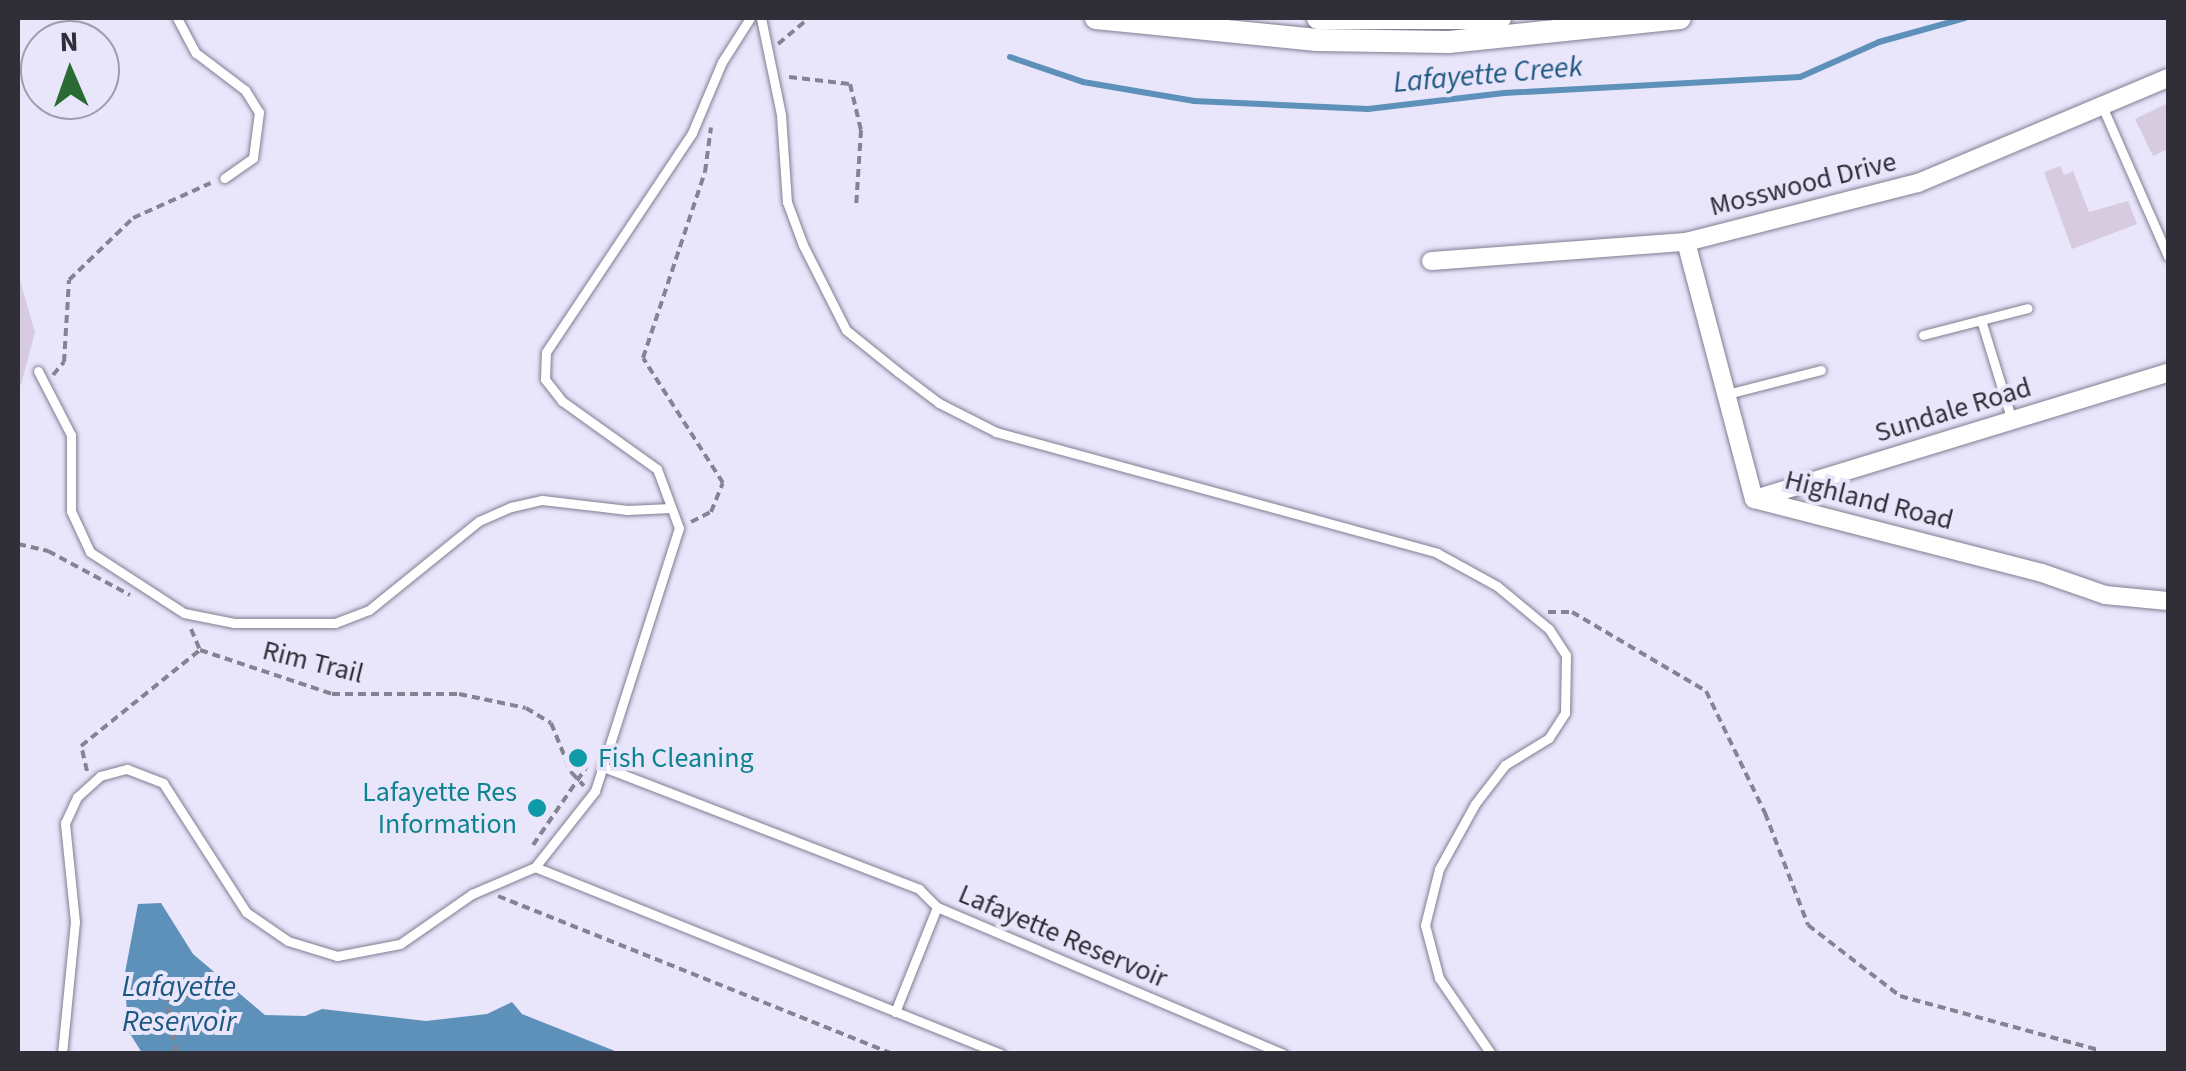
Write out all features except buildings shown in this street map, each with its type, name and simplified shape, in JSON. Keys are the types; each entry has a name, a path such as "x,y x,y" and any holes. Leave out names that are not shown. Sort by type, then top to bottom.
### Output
{"main road":[{"path":"1096,18 1317,40 1430,42 1680,18"},
{"path":"1318,18 1500,18"}],"street":[{"name":"Mosswood Drive","path":"1431,261 1686,242 1918,182 2168,78"},
{"name":"Highland Road","path":"1686,242 1754,499 2054,576 2105,595 2168,602"},
{"name":"Sundale Road","path":"1754,499 2168,373"}],"lane":[{"path":"177,18 196,52 245,90 259,112 253,158 224,178"},
{"path":"62,1054 76,922 65,823 88,784 127,769 163,783 246,912 288,942 336,956 400,944 472,894 536,867 594,790 606,768 630,670 679,528 657,469 562,401 545,379 546,352 692,133 722,62 750,18"},
{"path":"761,18 774,75 787,202 828,300 846,330 939,403 996,432 1437,553 1528,612 1566,654 1565,712 1548,738 1505,766 1475,804 1440,869 1426,925 1439,978 1491,1054"},
{"path":"2102,106 2168,256"},
{"path":"1923,334 2028,308"},
{"path":"1981,320 2012,420"},
{"path":"1726,394 1821,370"},
{"path":"39,374 71,435 71,511 90,552 184,613 286,627 335,623 369,610 479,521 511,507 542,500 627,510 671,508"},
{"name":"Lafayette Reservoir","path":"606,768 920,889 936,907 1283,1054"},
{"path":"536,867 1001,1054"},
{"path":"894,1012 936,907"}],"path":[{"path":"774,75 850,84 860,130 856,207"},
{"path":"39,374 59,374 64,362 69,280 92,252 134,218 224,178"},
{"path":"18,544 48,551 138,598"},
{"path":"1528,612 1572,612 1706,691 1808,925 1900,996 2099,1050"},
{"path":"88,784 81,746 200,650 184,613"},
{"name":"Rim Trail","path":"200,650 332,694 459,694 511,702 551,723 571,772 594,790"},
{"path":"166,994 176,1054"}],"water":[{"name":"Lafayette Reservoir","path":"161,903 193,954 265,1015 305,1016 322,1009 426,1021 487,1014 512,1002 522,1014 620,1053 142,1053 129,1032 124,978 138,904"}],"waterway":[{"name":"Lafayette Creek","path":"1010,57 1083,82 1194,101 1368,109 1504,93 1800,77 1879,42 1965,18"}],"place":[{"name":"Fish Cleaning","path":"578,758"},
{"name":"Lafayette Res Information","path":"537,808"}]}
